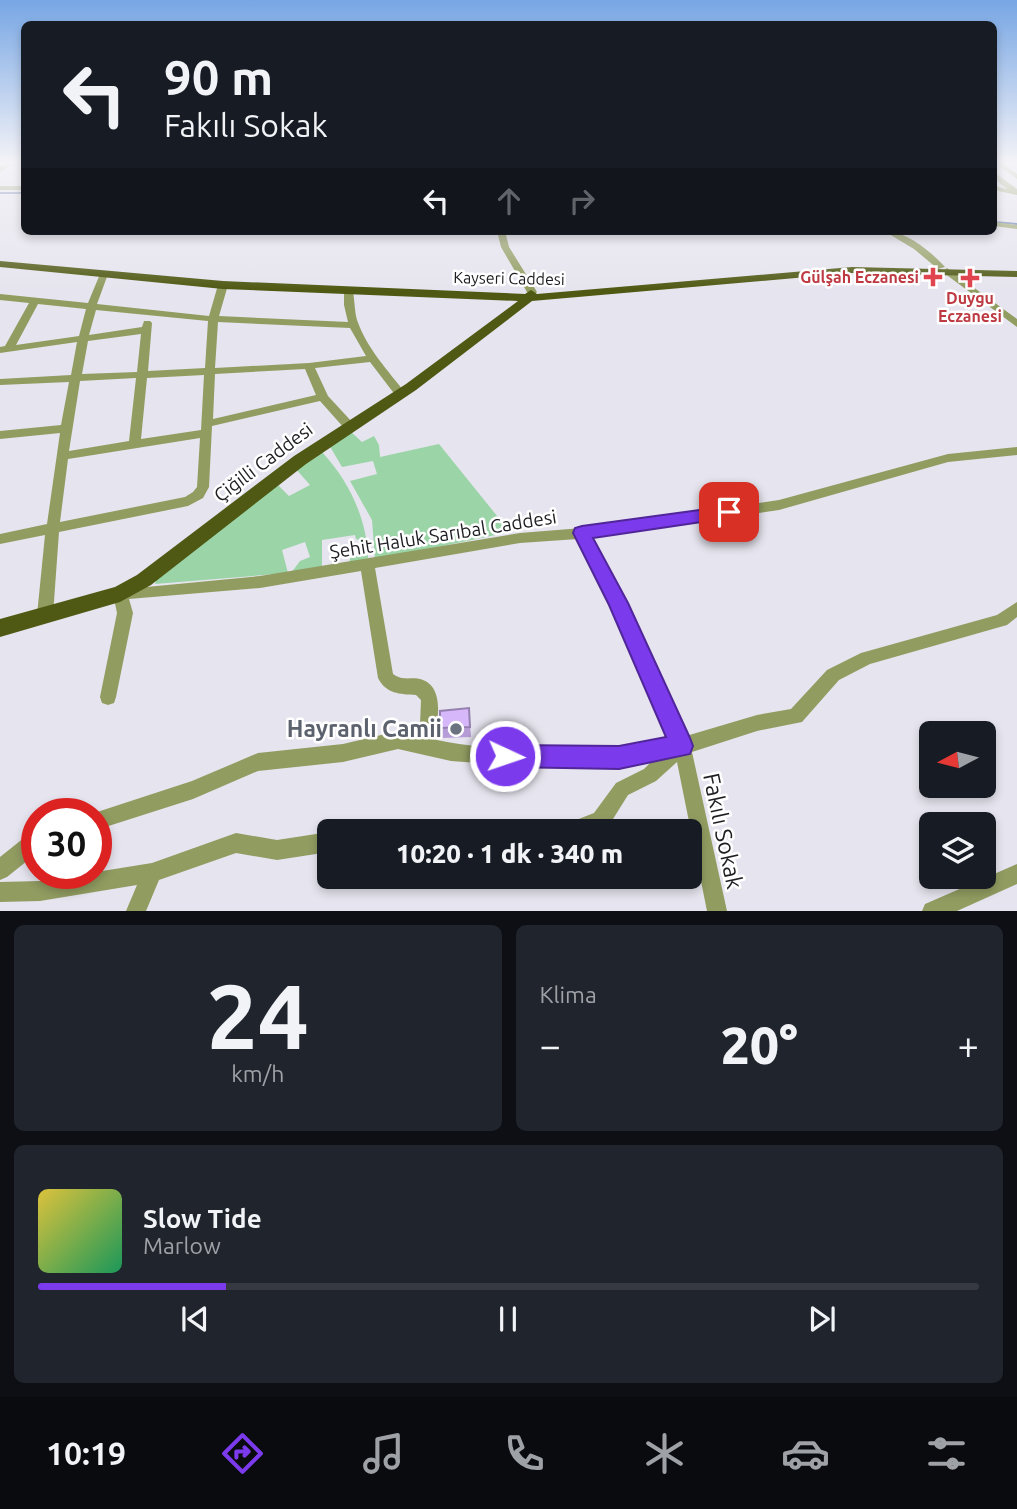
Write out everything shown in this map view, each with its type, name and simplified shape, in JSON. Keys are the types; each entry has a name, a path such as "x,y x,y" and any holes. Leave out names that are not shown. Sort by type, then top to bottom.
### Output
{"main road":[{"name":"Kayseri Caddesi","path":"0,261 222,279 531,295"},
{"name":"Kayseri Caddesi","path":"0,261 222,285 531,295 852,270 944,269 1017,272"},
{"name":"Çiğilli Caddesi","path":"0,628 120,594 144,580 300,460 400,394 531,295"}],"street":[{"path":"997,224 1017,226"},
{"path":"502,235 505,247 531,295"},
{"path":"895,235 917,247 1017,324"},
{"path":"45,615 51,530 81,340 104,274"},
{"path":"0,539 195,498 203,487 213,319 222,285"},
{"path":"349,290 353,325 400,394"},
{"path":"0,297 213,319 353,325"},
{"path":"4,349 35,300"},
{"path":"135,444 145,330 150,312"},
{"path":"4,349 145,330"},
{"path":"0,382 309,366 373,358"},
{"path":"309,366 323,397 349,426"},
{"path":"62,456 135,444 206,428 323,397"},
{"path":"0,435 66,428"},
{"name":"Şehit Haluk Sarıbal Caddesi","path":"120,594 260,582 520,538 582,533 779,505 948,458 1017,451"},
{"name":"Fakılı Sokak","path":"582,533 618,603 682,746 717,911"},
{"path":"367,566 386,678 395,686 425,689 429,697 429,725 420,745"},
{"path":"108,698 125,613 120,594"},
{"path":"112,816 193,790 258,762 343,753 398,740 452,752 532,758 619,758 682,746 757,723 796,716 833,675 867,658 1002,620 1017,608"},
{"path":"602,819 622,789 650,775 682,746"},
{"path":"0,891 40,891 152,873 236,843 277,850 317,844"},
{"path":"0,870 21,853"},
{"path":"136,911 152,873"},
{"path":"932,911 1017,874"}],"green space":[{"path":"350,431 362,442 374,436 379,445 380,457 439,444 510,532 375,560 372,520 350,481 377,474 373,461 342,467 328,443"},
{"path":"322,452 332,463 355,501 364,529 368,558 349,565 351,554 360,552 359,540 355,535 322,540 322,569 291,573 300,561 310,557 305,542 282,550 288,573 155,584 156,580 276,483 289,496 310,485 295,468"}],"building":[{"path":"469,708 470,727 440,728 440,711"}],"waterway":[{"path":"997,222 1017,224"}],"place":[{"name":"Gülşah Eczanesi","path":"933,277"},
{"name":"Duygu Eczanesi","path":"970,278"},
{"name":"Hayranlı Camii","path":"456,729"}],"route":[{"path":"505,756 619,758 682,746 618,603 582,533 729,512"}]}
